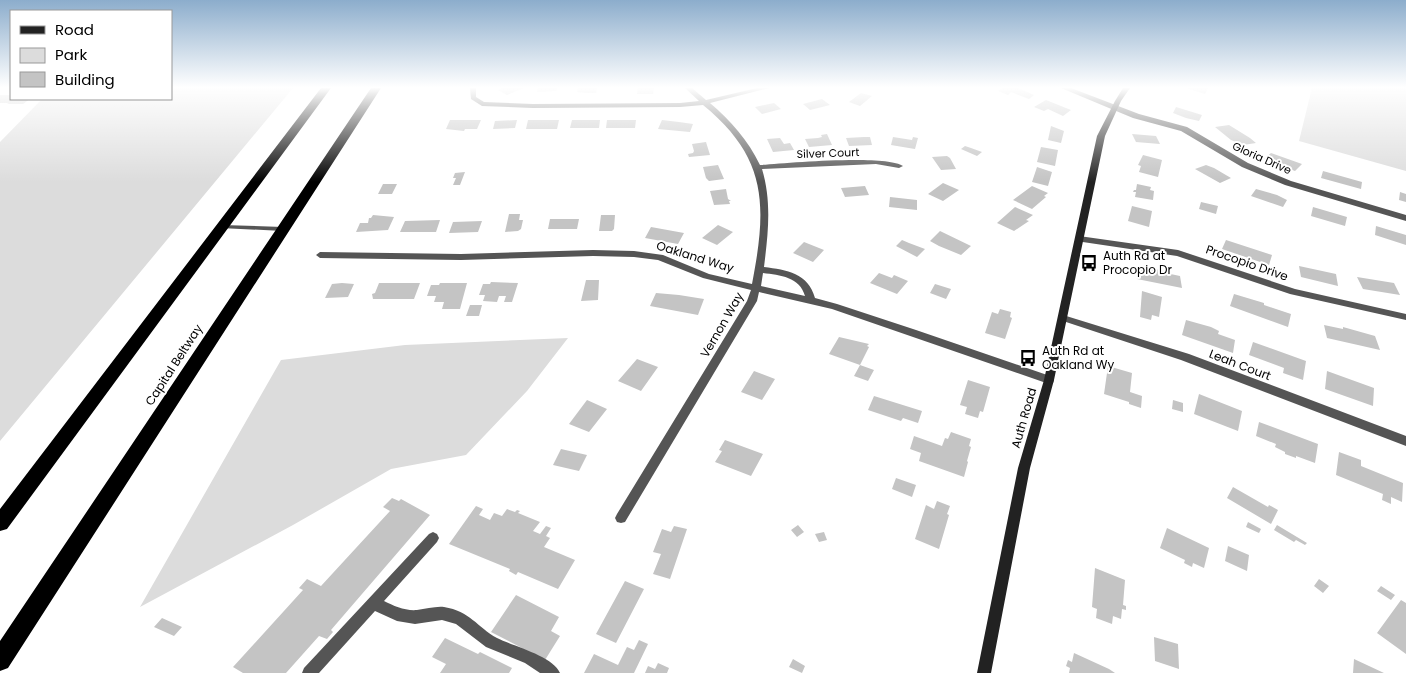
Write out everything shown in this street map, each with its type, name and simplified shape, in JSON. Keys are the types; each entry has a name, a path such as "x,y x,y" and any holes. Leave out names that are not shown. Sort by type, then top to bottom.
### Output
{"highway":[{"path":"0,523 303,119"},
{"name":"Capital Beltway","path":"0,660 355,119"}],"main road":[{"name":"Auth Road","path":"984,673 1024,468 1063,318 1101,136 1109,119"}],"street":[{"name":"Vernon Way","path":"621,518 739,324 752,300 756,288 766,225 766,208 758,168 738,135 725,119"},
{"name":"Gloria Drive","path":"1151,119 1189,131 1245,165 1288,183 1406,218"},
{"name":"Silver Court","path":"758,168 876,162 898,166"},
{"name":"Procopio Drive","path":"1079,239 1130,244 1178,253 1293,292 1406,317"},
{"name":"Oakland Way","path":"320,256 461,256 583,253 634,254 660,257 706,276 811,300 912,332 1048,380"},
{"path":"759,270 778,272 800,281 808,289 811,300"},
{"name":"Leah Court","path":"1063,318 1185,358 1406,441"},
{"path":"309,673 433,538"},
{"path":"373,603 396,614 415,617 442,614 460,618 491,642 530,658 553,673"}],"lane":[{"path":"222,227 283,229"}],"green space":[{"path":"22,119 267,119 0,441 0,142"},
{"path":"1304,119 1406,119 1406,171 1299,141"},
{"path":"568,338 527,391 466,455 391,469 293,525 140,607 281,360 405,345"}],"building":[{"path":"450,120 481,120 477,129 465,129 464,131 446,129"},
{"path":"517,120 515,128 493,129 495,121"},
{"path":"528,120 559,120 557,129 526,129"},
{"path":"572,120 600,120 599,128 570,128"},
{"path":"607,120 636,120 635,128 606,128"},
{"path":"662,120 693,124 690,132 658,129"},
{"path":"1229,125 1256,143 1243,145 1231,140 1215,127"},
{"path":"1051,126 1064,131 1061,143 1048,140"},
{"path":"827,134 832,145 809,147 805,139 818,138 822,137 821,135"},
{"path":"1132,134 1156,136 1160,144 1136,142"},
{"path":"870,137 872,145 849,146 846,138"},
{"path":"893,137 912,140 913,137 918,138 915,149 891,145"},
{"path":"780,138 784,144 790,143 794,150 773,152 767,139"},
{"path":"706,142 710,155 689,157 688,154 694,151 692,144"},
{"path":"965,146 982,152 977,156 961,149"},
{"path":"1041,147 1058,150 1055,166 1037,162"},
{"path":"1271,153 1302,164 1295,171 1264,159"},
{"path":"1143,155 1162,160 1158,177 1139,172 1141,166 1138,165"},
{"path":"947,156 956,169 941,170 932,157"},
{"path":"718,165 724,179 709,181 706,178 703,167"},
{"path":"1206,165 1231,178 1220,183 1195,169"},
{"path":"1037,167 1052,172 1048,186 1032,182"},
{"path":"1323,171 1362,182 1361,189 1321,178"},
{"path":"465,172 460,185 453,185 456,178 453,178 455,173"},
{"path":"943,183 959,190 943,201 928,194"},
{"path":"383,184 397,184 392,194 378,194"},
{"path":"1137,184 1151,187 1150,190 1154,191 1153,200 1135,197 1136,192 1133,192 1136,190"},
{"path":"865,186 869,195 845,197 841,188"},
{"path":"1032,186 1048,193 1032,209 1013,200"},
{"path":"726,189 728,199 731,201 729,201 730,204 714,205 710,191"},
{"path":"1256,189 1287,200 1283,207 1251,196"},
{"path":"1400,192 1406,194 1406,202 1399,200"},
{"path":"890,197 917,200 917,210 889,207"},
{"path":"1201,202 1218,206 1216,214 1199,209"},
{"path":"1132,206 1152,211 1149,227 1128,221"},
{"path":"1015,207 1033,215 1026,220 1029,221 1014,231 997,223"},
{"path":"1313,207 1347,217 1345,226 1311,216"},
{"path":"509,214 520,214 519,220 523,220 521,229 518,231 505,232"},
{"path":"373,215 394,217 388,230 356,232 360,223 368,223 369,218"},
{"path":"601,215 615,215 614,229 612,231 599,231"},
{"path":"550,219 579,219 577,229 548,229"},
{"path":"440,220 436,232 400,232 405,221"},
{"path":"482,221 478,232 449,233 453,222"},
{"path":"718,225 733,232 717,245 702,238"},
{"path":"1376,226 1406,235 1406,245 1375,235"},
{"path":"651,227 684,233 678,244 645,238"},
{"path":"940,231 971,246 961,255 930,241"},
{"path":"902,240 925,249 917,257 896,246"},
{"path":"1226,240 1272,255 1269,265 1222,249"},
{"path":"804,242 824,250 813,262 793,253"},
{"path":"1299,266 1336,274 1338,286 1301,277"},
{"path":"1136,267 1161,270 1161,272 1180,276 1182,288 1137,279"},
{"path":"879,273 892,278 894,275 908,281 897,294 870,283"},
{"path":"1357,277 1394,283 1400,295 1363,289"},
{"path":"586,280 599,280 598,300 581,301"},
{"path":"491,282 518,283 512,302 504,302 506,296 499,296 497,302 483,301 485,295 479,295 483,284 490,284"},
{"path":"379,283 420,283 414,299 373,299 372,294 375,293"},
{"path":"440,283 467,283 460,309 442,309 444,302 434,302 436,296 427,296 431,285 439,285"},
{"path":"332,284 354,284 348,297 325,298"},
{"path":"935,284 951,289 946,299 930,293"},
{"path":"1142,291 1162,297 1159,317 1152,315 1151,320 1140,317"},
{"path":"656,293 704,299 698,315 650,306"},
{"path":"1234,294 1291,314 1288,327 1230,306"},
{"path":"470,305 482,305 479,316 466,316"},
{"path":"1000,309 1011,312 1010,317 1012,318 1005,339 985,333 992,312 998,314"},
{"path":"1186,320 1211,327 1219,331 1218,334 1235,340 1233,353 1182,335"},
{"path":"1324,325 1343,329 1343,327 1375,336 1380,350 1327,338"},
{"path":"839,337 869,344 860,365 829,354"},
{"path":"1253,342 1306,361 1303,380 1283,373 1284,368 1249,355"},
{"path":"637,359 658,367 641,391 618,381"},
{"path":"860,365 874,370 868,381 854,376"},
{"path":"1108,366 1132,373 1130,392 1142,396 1141,408 1104,394"},
{"path":"754,371 775,379 762,400 741,392"},
{"path":"1327,371 1374,388 1373,406 1325,389"},
{"path":"968,380 990,387 983,412 980,411 978,418 965,414 967,407 960,405"},
{"path":"1199,394 1242,411 1238,431 1194,414"},
{"path":"874,396 922,411 918,423 903,418 901,421 868,410"},
{"path":"587,400 607,409 589,432 569,424"},
{"path":"1173,400 1183,403 1183,412 1172,409"},
{"path":"1259,422 1318,444 1315,463 1285,454 1285,452 1275,447 1276,444 1256,436"},
{"path":"951,432 971,439 964,477 919,461 921,453 910,449 914,436 942,446 945,438 948,439"},
{"path":"725,440 763,454 751,476 715,462 722,451 719,450"},
{"path":"561,449 587,455 579,471 553,465"},
{"path":"1339,452 1361,460 1361,466 1403,483 1402,502 1391,497 1391,504 1382,500 1383,494 1336,475"},
{"path":"896,478 916,485 912,497 892,489"},
{"path":"1233,487 1268,507 1269,505 1278,510 1271,524 1227,498"},
{"path":"392,498 399,501 401,499 430,515 331,630 333,632 327,639 319,636 286,673 243,673 233,667 303,590 299,588 307,579 321,586 390,511 383,507"},
{"path":"937,501 950,506 939,549 915,539 926,505 934,509"},
{"path":"476,506 483,509 479,515 490,520 494,513 502,516 507,509 515,512 517,510 520,511 518,513 540,522 533,531 540,534 546,526 551,528 546,536 550,538 544,547 575,560 558,589 518,572 516,575 509,571 510,569 449,544"},
{"path":"1248,522 1261,529 1259,533 1246,527"},
{"path":"798,525 804,532 797,537 791,530"},
{"path":"1277,525 1307,543 1305,545 1296,540 1294,542 1274,530"},
{"path":"674,526 687,529 670,579 653,574 661,554 653,552 662,529 671,532"},
{"path":"1167,528 1209,548 1204,568 1193,563 1192,567 1184,563 1185,560 1160,548"},
{"path":"824,532 827,540 819,542 815,534"},
{"path":"1228,546 1249,555 1247,571 1225,561"},
{"path":"1095,568 1125,580 1123,605 1126,606 1126,610 1122,609 1121,619 1113,616 1112,624 1096,618 1097,609 1092,607"},
{"path":"1319,579 1329,586 1323,593 1314,586"},
{"path":"625,581 644,589 616,643 596,634"},
{"path":"1381,586 1395,595 1391,600 1377,591"},
{"path":"516,595 559,617 551,631 560,636 545,660 491,632"},
{"path":"1401,600 1406,603 1406,654 1377,633"},
{"path":"162,618 182,627 174,636 154,627"},
{"path":"1154,637 1178,644 1179,669 1155,661"},
{"path":"445,638 478,654 480,652 512,668 509,673 440,673 446,664 432,657"},
{"path":"639,640 648,644 634,673 584,673 594,654 618,665 627,647 634,650"},
{"path":"1074,653 1115,673 1069,673 1070,668 1066,666 1068,660 1072,662"},
{"path":"793,659 805,666 802,673 789,667"},
{"path":"1354,659 1384,673 1353,673"},
{"path":"658,663 669,668 667,673 645,673 648,666 655,669"}],"place":[{"name":"Auth Rd at Procopio Dr","path":"1089,263"},
{"name":"Auth Rd at Oakland Wy","path":"1028,358"}]}
